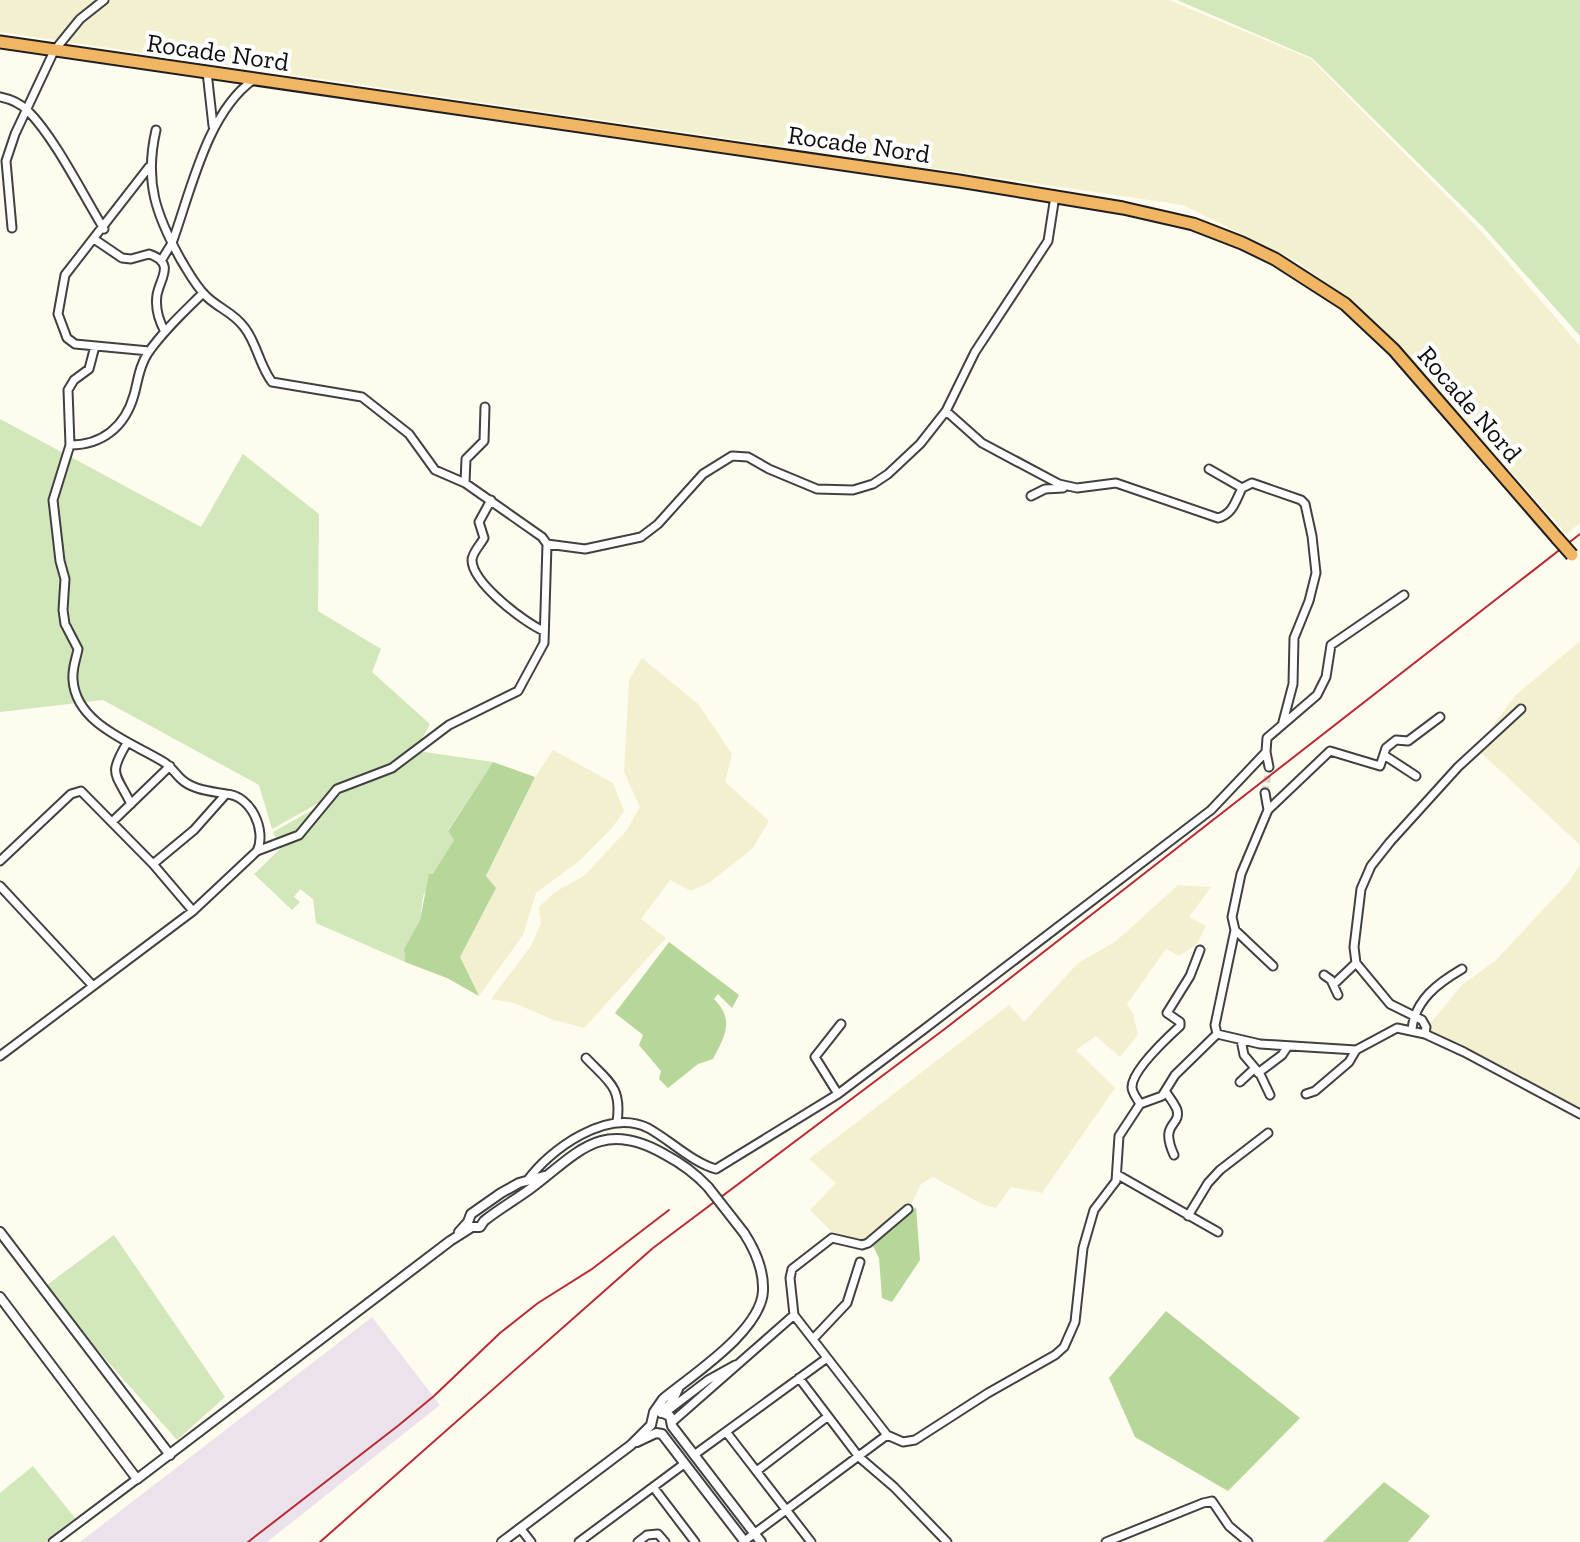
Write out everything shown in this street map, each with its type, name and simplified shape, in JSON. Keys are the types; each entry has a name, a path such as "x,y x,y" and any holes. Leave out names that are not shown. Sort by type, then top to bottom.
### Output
{"highway":[{"name":"Rocade Nord","path":"0,42 1055,196 1137,211 1212,230 1275,259 1326,291 1364,322 1394,350 1576,560"}],"street":[{"path":"12,228 6,161 15,134 54,51 80,19 104,0"},
{"path":"207,72 213,128"},
{"path":"161,261 172,243 213,128 229,101 254,79"},
{"path":"0,97 27,109 41,126 104,229"},
{"path":"156,130 151,166 155,204 172,243 203,293 242,324 272,382 362,397 409,434 435,470 465,483 491,500 547,544 585,549 641,537 658,524 703,474 732,456 748,457 817,489 853,490 873,484 908,458 946,411 975,352 1048,241 1055,196"},
{"path":"149,351 78,345 69,340 58,310 66,271 104,229 151,166"},
{"path":"94,239 122,258 149,254 161,261 165,272 158,292 157,309 165,332"},
{"path":"70,445 96,442 122,419 134,397 143,361 149,351 203,293"},
{"path":"0,1056 193,911 257,851 262,841 261,828 241,799 200,790 187,783 170,766 127,743 89,714 74,689 73,665 78,649 65,624 65,579 53,500 70,445 68,390 74,380 89,369 95,346"},
{"path":"465,483 466,459 484,441 485,407"},
{"path":"946,411 982,443 1029,470 1070,487"},
{"path":"1209,469 1242,488"},
{"path":"1031,496 1045,489 1116,483 1218,518 1228,514 1242,488 1252,483 1301,500 1305,504 1312,536 1316,573 1294,638 1293,684 1283,722"},
{"path":"491,500 479,522 483,541 473,556 473,564 495,598 544,631"},
{"path":"257,851 299,835 337,789 392,768 449,725 518,691 544,643 547,544"},
{"path":"1269,767 1267,738 1317,695 1323,686 1331,645 1404,595"},
{"path":"1425,1034 1425,1024 1390,1004 1356,963 1354,947 1361,889 1371,866 1458,767 1521,709"},
{"path":"1217,1034 1215,1025 1235,930 1232,917 1241,874 1268,810 1330,751 1380,766 1386,748 1396,740 1408,741 1440,717"},
{"path":"127,743 114,764 114,771 131,804"},
{"path":"509,1202 546,1160 592,1128 617,1122 645,1127 716,1169 838,1094 1211,810 1266,752"},
{"path":"1384,755 1416,776"},
{"path":"112,822 170,766"},
{"path":"0,861 77,790 81,791 153,864 193,911"},
{"path":"1265,793 1268,810"},
{"path":"153,864 194,830 226,794"},
{"path":"0,886 93,986"},
{"path":"1235,930 1273,966"},
{"path":"1140,1104 1131,1090 1136,1074 1180,1026 1180,1022 1167,1013 1190,976 1200,950"},
{"path":"1334,984 1356,963"},
{"path":"1412,1029 1413,1015 1436,987 1462,969"},
{"path":"1324,975 1334,984 1338,995"},
{"path":"838,1094 815,1057 841,1024"},
{"path":"1306,1094 1315,1091 1349,1062 1356,1050 1397,1028 1412,1029 1580,1114"},
{"path":"1217,1034 1288,1046 1356,1050"},
{"path":"908,1209 868,1243 862,1245 832,1238 792,1269 790,1278 794,1315 887,1435 903,1442 915,1440 1064,1347 1075,1322 1083,1248 1094,1210 1118,1175 1119,1136 1140,1104 1157,1100 1166,1092 1175,1075 1217,1034"},
{"path":"1241,1040 1242,1052 1270,1095"},
{"path":"1240,1082 1282,1055 1288,1046"},
{"path":"586,1058 610,1083 620,1100 617,1122"},
{"path":"1166,1092 1177,1111 1176,1119 1167,1130 1167,1139 1174,1155"},
{"path":"1188,1216 1208,1183 1220,1170 1268,1133"},
{"path":"470,1224 480,1227 509,1202 592,1144 624,1138 646,1143 678,1161 708,1187 744,1233 759,1262 764,1293 758,1310 738,1337 658,1405 655,1428 744,1542 758,1538 788,1510 887,1435"},
{"path":"470,1224 469,1216 512,1185 546,1175"},
{"path":"1118,1175 1218,1232"},
{"path":"476,1212 483,1216 484,1221"},
{"path":"53,1542 470,1224"},
{"path":"0,1232 170,1455"},
{"path":"813,1339 847,1303 860,1262"},
{"path":"0,1297 3,1309 137,1479"},
{"path":"655,1428 668,1432 672,1424 794,1315"},
{"path":"694,1455 827,1358"},
{"path":"664,1413 708,1380 737,1364"},
{"path":"799,1378 859,1457 894,1487 947,1542"},
{"path":"502,1542 655,1428 678,1389"},
{"path":"664,1413 758,1538"},
{"path":"758,1470 827,1417"},
{"path":"727,1433 811,1542"},
{"path":"583,1541 684,1464"},
{"path":"654,1488 695,1542"},
{"path":"1106,1542 1212,1501 1229,1526 1248,1542"},
{"path":"520,1528 531,1542"},
{"path":"638,1542 653,1533 665,1542"}],"shaded area":[{"path":"0,0 1169,0 1311,59 1481,231 1580,346 1580,523 1567,534 1377,323 1300,263 1183,205 0,32"},
{"path":"1580,641 1580,845 1476,748 1516,695"},
{"path":"642,658 698,704 732,754 725,782 769,821 752,849 710,882 691,891 670,880 641,919 666,938 584,1028 551,1019 514,1003 491,999 531,946 541,923 539,907 555,892 584,876 626,831 640,807 624,772 629,680"},
{"path":"553,750 613,783 624,811 579,861 536,893 523,935 479,996 459,957 495,888 486,877 535,777"},
{"path":"1580,864 1580,1112 1424,1031 1462,985 1495,961 1569,882"},
{"path":"1178,885 1211,887 1189,917 1206,926 1197,944 1179,956 1166,949 1127,1004 1138,1035 1120,1057 1096,1036 1076,1050 1115,1088 1042,1193 1011,1187 996,1208 982,1204 933,1177 921,1184 910,1207 867,1239 861,1240 832,1232 810,1210 836,1183 809,1159 1009,1005 1024,1022 1078,963 1115,942"},
{"path":"372,1317 440,1405 267,1542 80,1542"}],"green space":[{"path":"1177,0 1580,0 1580,336 1484,228 1312,58"},
{"path":"0,419 201,527 243,454 319,514 318,611 381,649 372,672 430,724 417,748 272,829 259,785 103,700 0,712"},
{"path":"418,751 493,762 448,830 454,840 423,896 420,920 404,949 405,962 316,923 313,899 300,889 294,897 300,902 292,910 254,874 281,848 273,832"},
{"path":"493,762 535,777 486,876 496,888 460,957 479,996 447,978 405,962 404,949 420,920 429,874 433,874 454,840 448,831"},
{"path":"669,942 739,995 732,1008 718,994 714,999 724,1014 726,1028 713,1059 698,1064 668,1088 659,1079 661,1071 639,1045 643,1035 615,1013"},
{"path":"916,1207 920,1260 892,1302 882,1298 879,1258 873,1246"},
{"path":"114,1235 225,1397 177,1440 43,1288"},
{"path":"1166,1311 1300,1418 1228,1491 1135,1437 1109,1378"},
{"path":"33,1466 75,1518 45,1542 0,1542 0,1493"},
{"path":"1384,1482 1430,1516 1408,1542 1323,1542"}],"tunnel":[{"path":"1265,793 1269,767"}],"railway":[{"path":"320,1542 653,1248 946,1028 1580,534"},
{"path":"248,1542 399,1425 500,1333 538,1303 592,1269 669,1210"}]}
